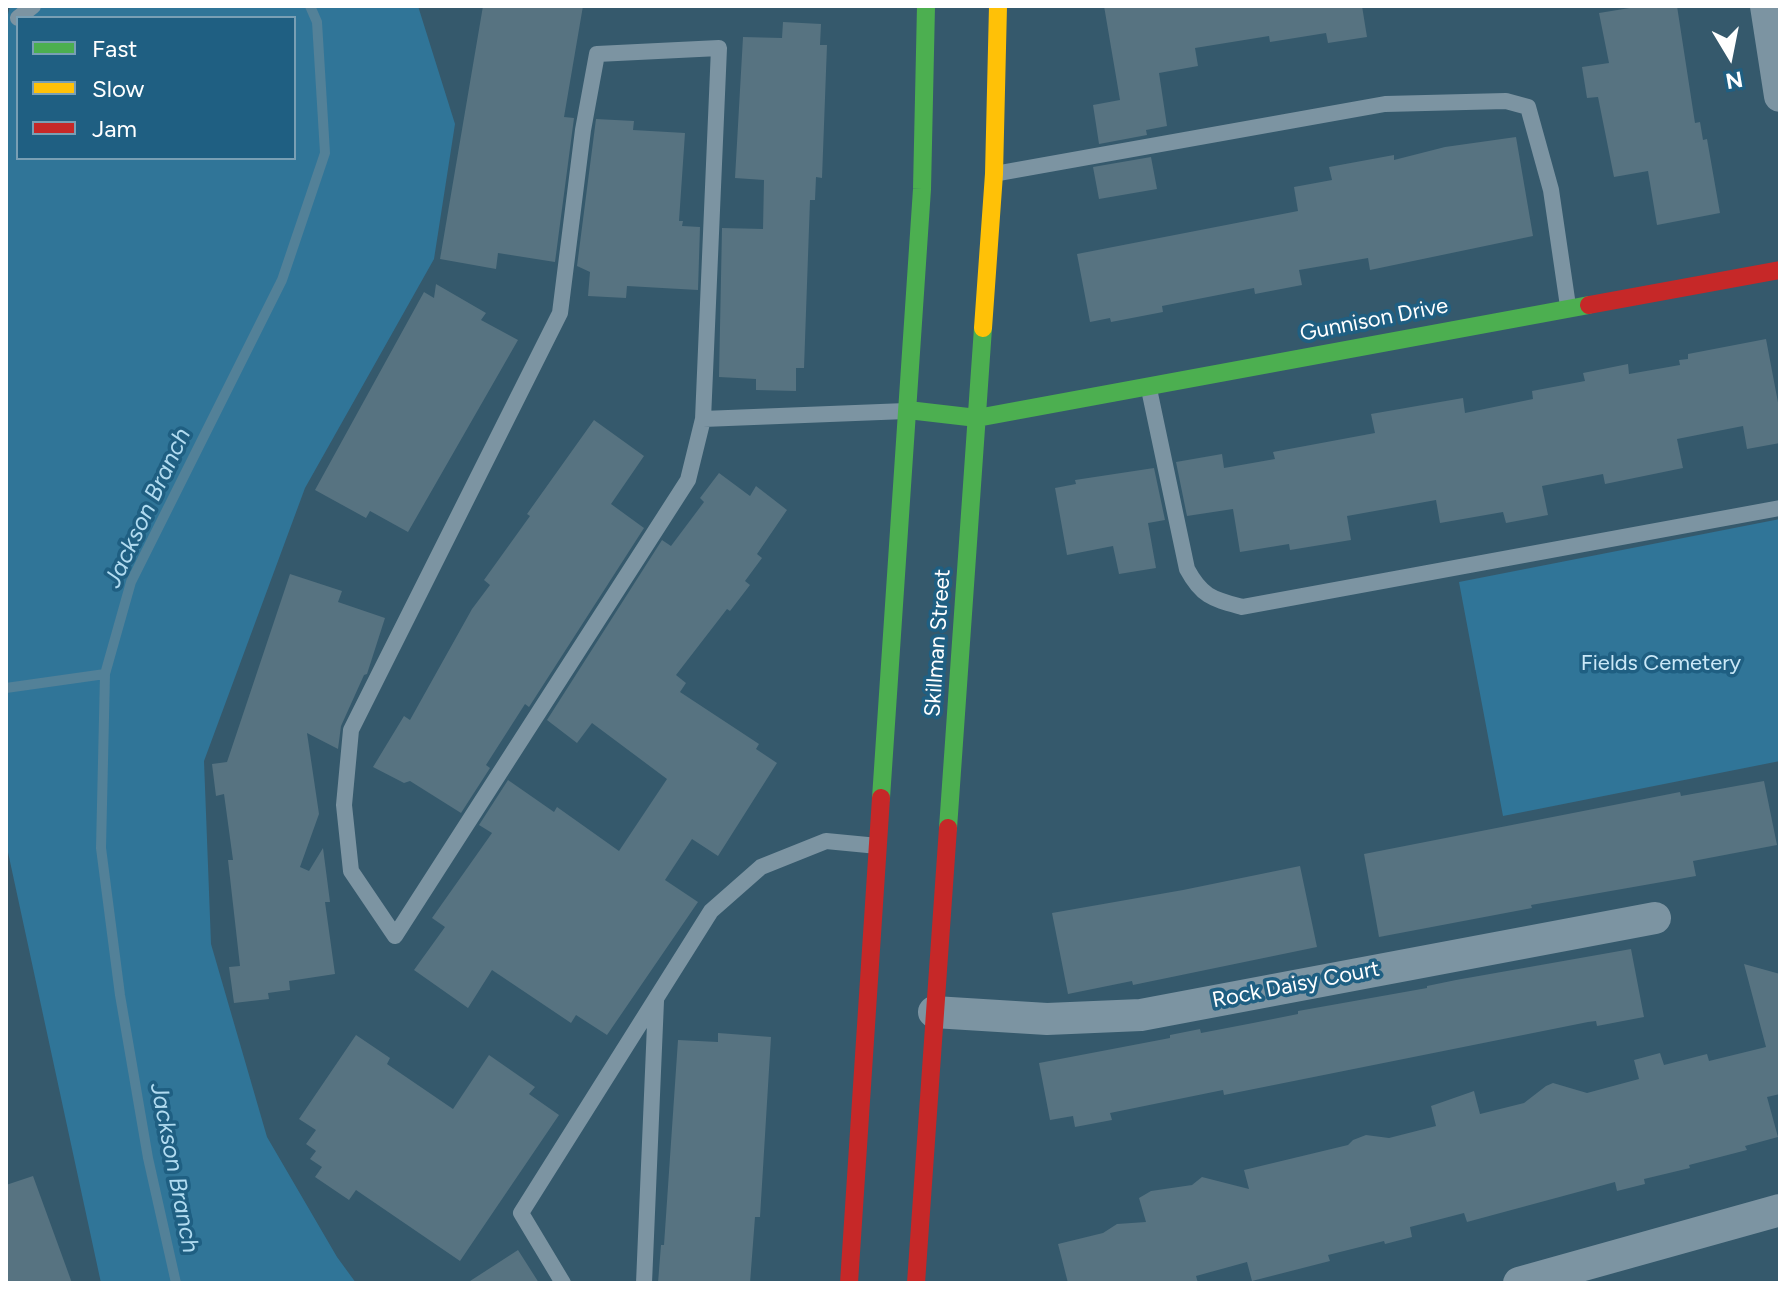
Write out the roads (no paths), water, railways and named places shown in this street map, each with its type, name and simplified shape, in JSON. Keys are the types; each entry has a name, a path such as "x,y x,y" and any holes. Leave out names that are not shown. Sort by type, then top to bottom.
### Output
{"main road":[{"name":"Skillman Street","path":"849,1283 922,189 926,6"},
{"name":"Skillman Street","path":"916,1283 994,174 998,6"},
{"name":"Gunnison Drive","path":"908,410 977,418 1780,270"}],"street":[{"path":"1766,6 1780,96"},
{"name":"Rock Daisy Court","path":"934,1012 1047,1019 1141,1015 1655,918"},
{"path":"1519,1283 1780,1210"}],"lane":[{"path":"719,48 703,419 688,480 395,936 351,871 344,805 351,730 560,313 583,130 597,54 719,48"},
{"path":"994,174 1385,104 1516,103 1528,107 1551,190 1568,308"},
{"path":"1148,387 1187,569 1197,588 1213,599 1242,607 1780,508"},
{"path":"703,419 908,410"},
{"path":"563,1283 521,1213 711,911 761,867 826,841 880,846"},
{"path":"644,1283 656,998"}],"waterway":[{"name":"Jackson Branch","path":"176,1283 148,1158 120,995 101,848 105,674 131,582 282,280 325,153 317,22 310,6"},
{"path":"6,688 105,674"}],"park label":[{"name":"Fields Cemetery","path":"1661,664"}]}
